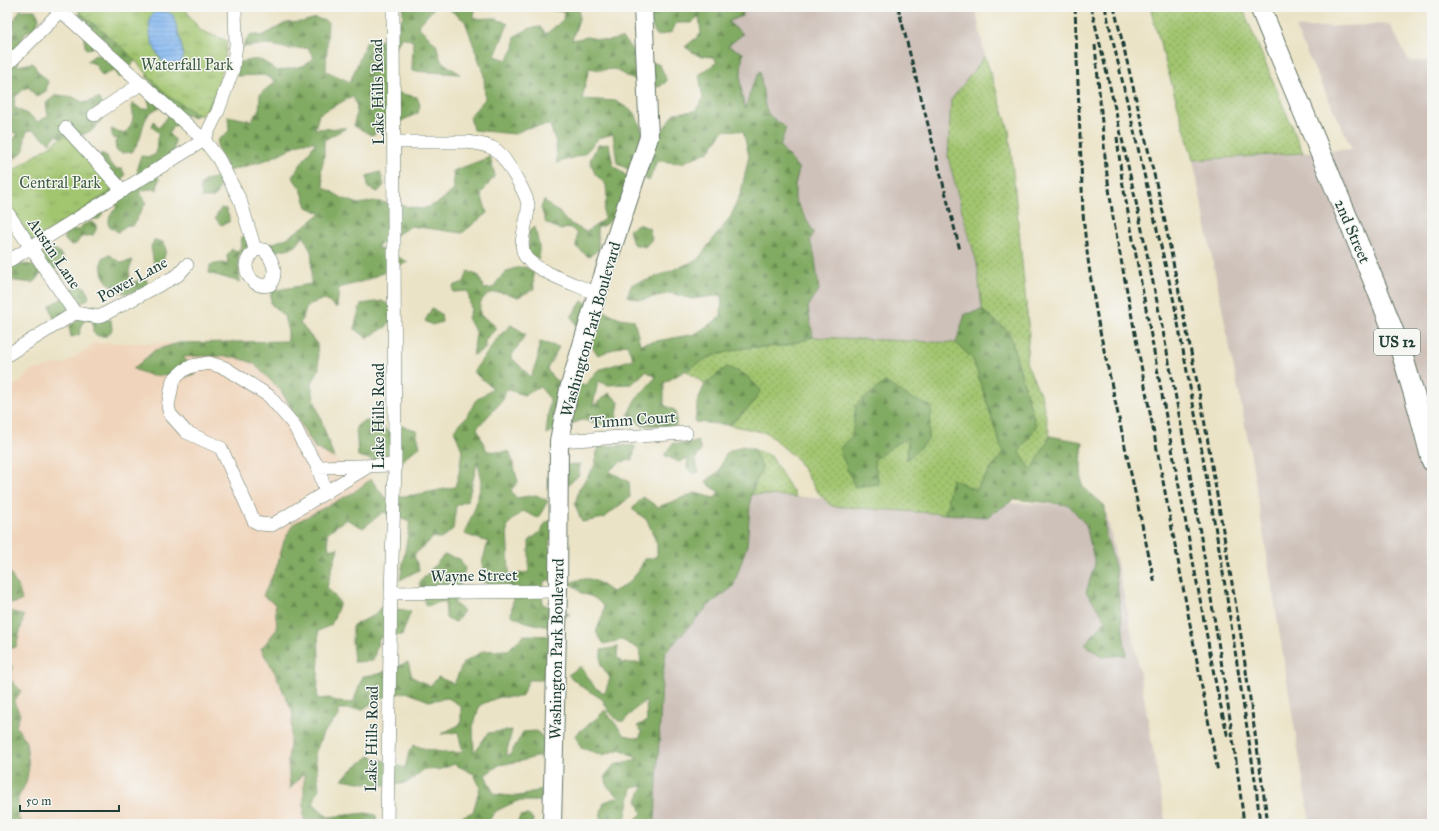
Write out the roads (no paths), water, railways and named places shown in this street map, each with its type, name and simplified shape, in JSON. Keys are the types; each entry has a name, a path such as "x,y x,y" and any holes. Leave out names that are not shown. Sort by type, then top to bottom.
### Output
{"main road":[{"name":"2nd Street","path":"1260,7 1377,288 1402,354 1432,461"}],"street":[{"path":"7,262 204,140 218,111 233,69 236,45 235,7"},
{"name":"Lake Hills Road","path":"386,824 391,593 396,465 393,7"},
{"name":"Washington Park Boulevard","path":"552,824 558,591 559,441 569,389 597,294 649,137 643,7"},
{"path":"7,65 63,9 204,140 218,158 240,200 255,249"},
{"path":"94,115 142,83"},
{"path":"66,128 123,191"},
{"path":"394,142 467,142 478,143 496,150 518,180 528,204 522,244 524,255 537,268 597,294"},
{"name":"Austin Lane","path":"7,212 75,313"},
{"name":"Power Lane","path":"75,313 99,317 174,277 187,265"},
{"path":"7,355 75,313"},
{"path":"326,493 318,467 294,425 269,396 225,368 209,363 192,366 184,370 173,380 168,406 170,414 186,432 221,448 254,521 260,524 272,524 326,493 369,466"},
{"name":"Timm Court","path":"559,441 686,433"},
{"path":"318,467 396,465"},
{"name":"Wayne Street","path":"391,593 558,591"}],"water":[{"path":"161,11 173,15 182,51 181,64 178,70 169,70 152,43 150,17 155,12"}],"railway":[{"path":"898,7 960,250"},
{"path":"1075,7 1083,213 1086,242 1099,327 1155,584"},
{"path":"1091,7 1124,146 1168,356 1194,497 1222,664 1244,824"},
{"path":"1105,7 1174,302 1221,560 1256,786 1260,824"},
{"path":"1114,7 1163,212 1202,407 1241,636 1268,824"},
{"path":"1095,45 1106,167 1113,217 1218,772"},
{"path":"1117,137 1122,180 1216,685 1228,738"}],"park label":[{"name":"Waterfall Park","path":"187,64"},
{"name":"Central Park","path":"60,182"}]}
